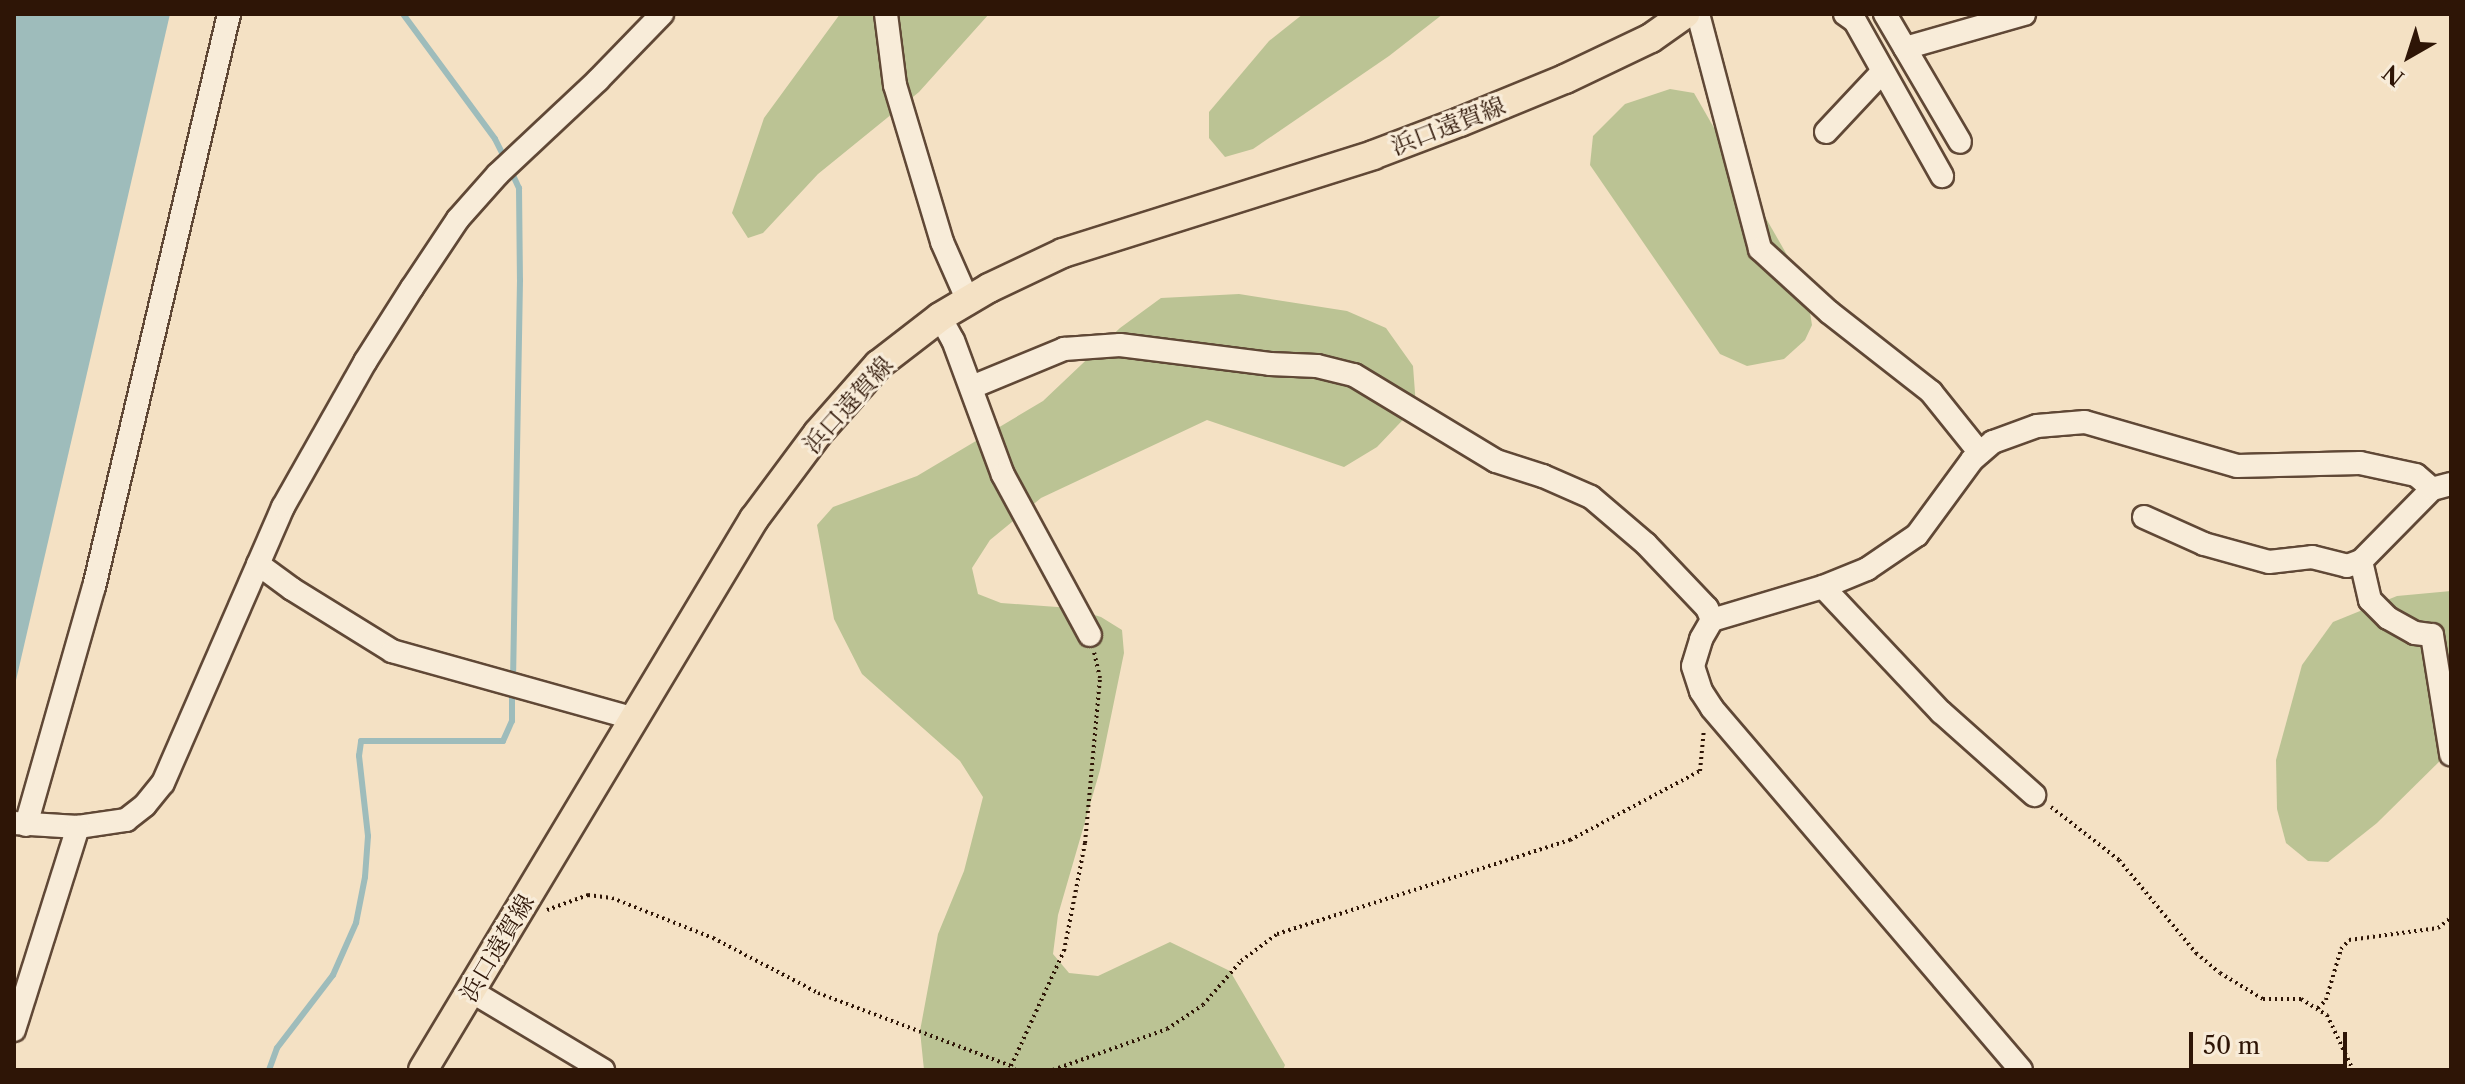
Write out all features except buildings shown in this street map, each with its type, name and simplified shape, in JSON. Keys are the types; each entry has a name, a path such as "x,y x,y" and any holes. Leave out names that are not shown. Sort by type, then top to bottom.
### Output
{"main road":[{"name":"浜口遠賀線","path":"423,1070 754,519 818,433 878,365 940,317 1063,253 1373,155 1460,122 1565,79 1651,38 1685,14"}],"street":[{"path":"229,14 94,587 20,824 78,827 126,820 145,805 163,783 283,507 365,362 458,219 498,174 598,80 662,14"},
{"path":"886,14 895,85 942,242 968,301"},
{"path":"1698,14 1760,249 1829,312 1931,392 1980,453"},
{"path":"1845,14 1855,21 1942,176"},
{"path":"1885,14 1960,142"},
{"path":"1905,48 2024,14"},
{"path":"1826,132 1883,71"},
{"path":"940,317 972,387 1003,475 1090,635"},
{"path":"972,387 1064,349 1120,345 1270,364 1317,366 1354,375 1496,461 1543,476 1591,497 1646,544 1707,608 1712,620"},
{"path":"2021,1070 1712,708 1701,691 1693,666 1701,639 1712,620 1823,587 1867,569 1917,535 1980,453 1993,442 2037,426 2085,422 2213,462 2237,466 2360,463 2416,475 2441,486 2361,561 2347,566 2312,557 2269,562 2204,544 2144,517"},
{"path":"2361,561 2370,600 2388,618 2415,633 2432,635 2451,754"},
{"path":"258,564 292,589 392,651 635,719"},
{"path":"1823,587 1941,712 2034,795"},
{"path":"14,1030 78,827"},
{"path":"471,991 603,1070"}],"path":[{"path":"520,909 537,914 588,895 612,898 713,938 818,993 1013,1068 1064,951 1085,843 1100,678 1090,635"},
{"path":"1053,1070 1167,1029 1203,1005 1241,961 1277,934 1570,840 1700,771 1704,725 1712,708"},
{"path":"2034,795 2119,860 2196,953 2220,973 2263,999 2301,999 2327,1015 2353,1070"},
{"path":"2318,1008 2326,1000 2341,949 2349,940 2438,928 2451,918"}],"green space":[{"path":"840,14 989,14 919,92 818,174 763,233 748,238 732,213 764,118"},
{"path":"1303,14 1443,14 1389,56 1253,149 1225,157 1209,138 1209,112 1269,41"},
{"path":"1670,89 1694,93 1806,288 1812,325 1805,340 1784,359 1747,366 1720,354 1590,165 1593,136 1625,104"},
{"path":"1239,294 1347,311 1386,328 1413,366 1416,406 1377,447 1344,467 1207,420 1041,498 990,540 972,568 978,594 1001,603 1071,608 1101,617 1122,630 1124,653 1100,770 1058,915 1053,954 1069,973 1098,976 1170,942 1230,971 1285,1065 1283,1070 924,1070 920,1031 938,934 964,871 983,797 960,761 862,674 834,619 817,525 833,507 917,476 1043,401 1120,328 1161,298"},
{"path":"2451,591 2451,750 2377,823 2328,862 2308,861 2286,843 2277,809 2276,760 2302,665 2333,622 2397,596"}],"water":[{"path":"14,14 170,14 14,689"}],"waterway":[{"path":"403,14 495,139 506,161"},
{"path":"511,171 519,188 520,280 513,678"},
{"path":"269,1070 277,1048 333,975 356,923 365,877 368,836 359,756 361,741 503,741 512,721 512,689"}]}
